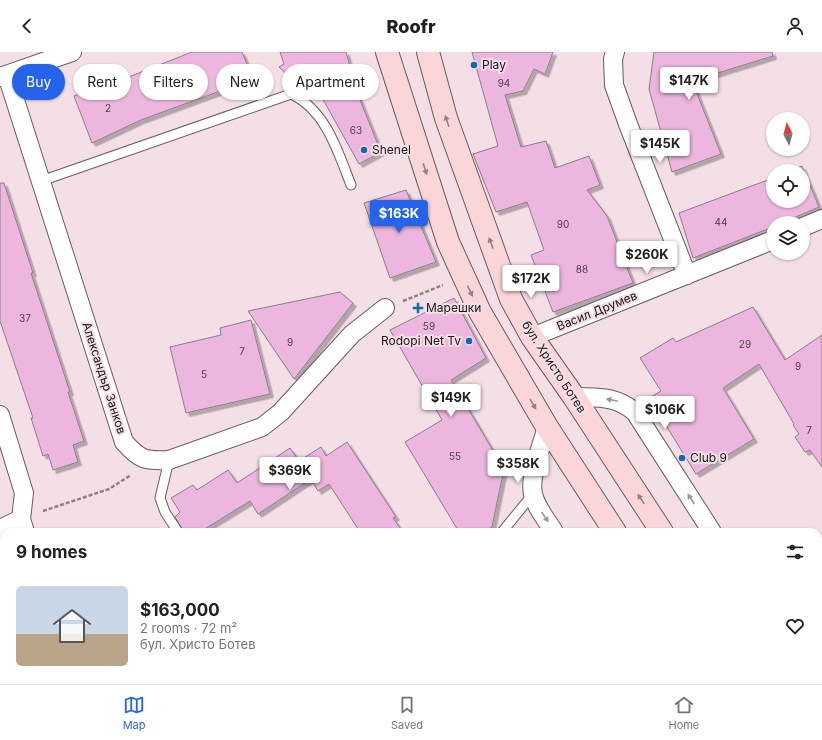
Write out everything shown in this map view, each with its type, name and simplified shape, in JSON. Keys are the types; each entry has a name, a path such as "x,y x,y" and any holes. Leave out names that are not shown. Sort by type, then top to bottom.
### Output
{"main road":[{"path":"388,52 448,242 480,312 547,427 612,528"},
{"name":"бул. Христо Ботев","path":"428,52 446,118 511,299 532,337 574,397 659,528"}],"street":[{"path":"4,76 72,52"},
{"path":"615,52 613,59 614,85 687,275"},
{"name":"Александър Занков","path":"4,76 41,181 124,442 137,456 161,461"},
{"path":"810,224 822,219"},
{"name":"Васил Друмев","path":"532,337 766,243"},
{"path":"161,461 262,427 281,412 352,334 385,308"},
{"path":"574,397 613,399 626,404 635,412 709,528"},
{"path":"0,415 24,493 23,525 6,528"},
{"path":"547,427 533,479 533,494 538,507 551,528"}],"lane":[{"path":"41,181 291,94 301,98 328,128 351,185"},
{"path":"161,461 160,498 165,512 175,528"},
{"path":"505,528 533,494"}],"path":[{"path":"385,308 464,277"},
{"path":"23,525 109,489 161,461"}],"building":[{"path":"192,52 242,52 247,64 216,64 216,93 208,95 208,64 162,64"},
{"path":"280,52 346,52 349,64 284,64"},
{"path":"472,52 553,52 545,74 534,69 523,91 505,95 521,147 546,141 555,168 589,156 600,185 587,190 607,216 633,283 553,312 531,255 544,250 527,202 496,212 473,154 498,146"},
{"path":"654,52 772,52 773,56 692,81 721,154 672,172 649,89"},
{"path":"139,73 139,100 196,100 141,120 92,143 76,100 131,100 131,76"},
{"path":"323,100 360,100 381,152 359,164"},
{"path":"766,181 766,208 810,208 810,185 819,207 798,216 766,216 766,230 693,258 679,213"},
{"path":"0,183 4,183 84,441 73,445 78,462 53,470 48,454 43,456 31,418 33,418 0,321"},
{"path":"406,190 436,262 390,278 364,203"},
{"path":"340,292 353,303 294,379 248,311"},
{"path":"454,298 486,358 451,380 504,469 492,527 490,528 457,528 405,442 442,420 390,330"},
{"path":"753,307 785,360 822,335 822,467 810,450 805,452 795,437 799,434 759,364 723,388 754,439 696,474 649,398 661,391 640,358 673,338 676,342"},
{"path":"251,320 270,394 186,413 170,347 221,335 220,328"},
{"path":"347,442 396,517 393,518 400,528 357,528 329,484 318,491 311,479 258,514 250,501 206,528 182,528 175,517 180,512 171,498 193,485 197,490 228,470 237,483 290,448 299,461 321,447 326,456"}],"place":[{"name":"Play","path":"474,65"},
{"name":"Shenel","path":"364,150"},
{"name":"Марешки","path":"418,308"},
{"name":"Rodopi Net Tv","path":"469,341"},
{"name":"Club 9","path":"682,458"}]}
